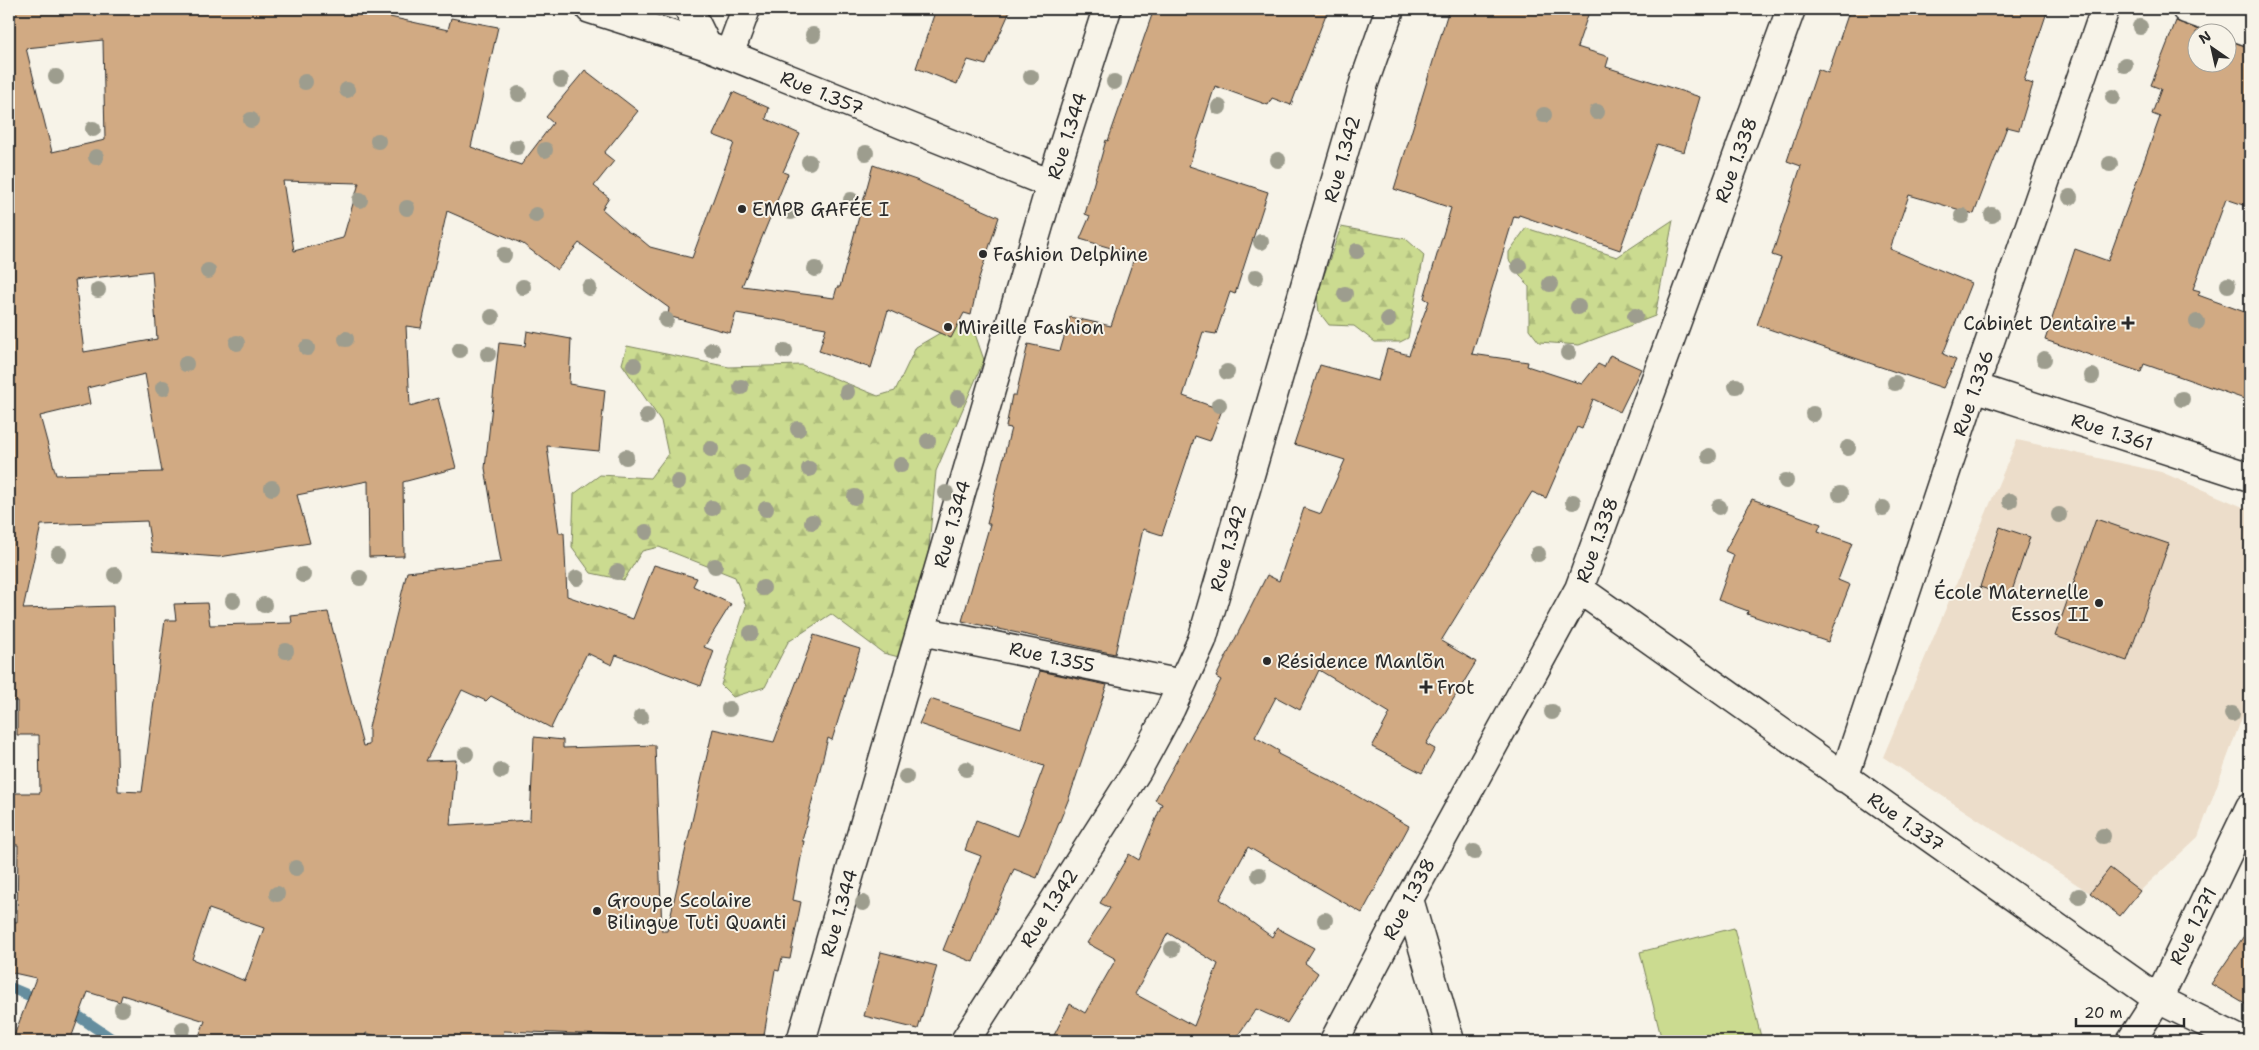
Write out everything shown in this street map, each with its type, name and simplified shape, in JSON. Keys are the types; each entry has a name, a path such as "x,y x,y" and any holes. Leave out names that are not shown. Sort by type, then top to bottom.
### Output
{"street":[{"name":"Rue 1.357","path":"590,9 718,51 1051,184"},
{"path":"689,9 718,51 746,9"},
{"name":"Rue 1.344","path":"801,1041 1051,184 1108,9"},
{"name":"Rue 1.342","path":"965,1041 1137,770 1182,684 1202,640 1364,83 1390,9"},
{"name":"Rue 1.338","path":"1334,1041 1409,899 1579,589 1791,9"},
{"name":"Rue 1.336","path":"1844,778 1974,388 2105,9"},
{"path":"2186,9 2250,32"},
{"name":"Rue 1.361","path":"1974,388 2250,477"},
{"name":"Rue 1.337","path":"1579,589 2158,999 2242,1041"},
{"name":"Rue 1.355","path":"921,631 1182,684"},
{"name":"Rue 1.271","path":"2131,1041 2158,999 2250,807"},
{"path":"1409,899 1450,1041"}],"shaded area":[{"name":"École Maternelle Essos II","path":"2017,440 2161,472 2250,510 2250,696 2198,837 2140,891 2120,916 2090,893 1883,757"}],"green space":[{"path":"1673,220 1655,316 1579,345 1539,342 1529,329 1529,287 1509,260 1509,252 1526,228 1617,257"},
{"path":"1341,227 1406,239 1424,255 1408,338 1400,342 1375,342 1354,326 1329,325 1319,312 1317,295"},
{"path":"959,322 973,328 984,360 936,471 921,631 899,657 883,653 831,614 788,642 765,687 733,697 721,685 746,606 735,577 659,547 642,551 624,580 591,573 572,547 574,494 600,475 650,478 668,454 661,421 622,364 627,346 729,367 802,365 878,396 895,391 916,347"},
{"path":"1734,928 1762,1041 1662,1041 1640,952"}],"building":[{"path":"9,9 369,9 391,14 390,17 448,30 451,18 498,27 471,147 521,165 553,123 546,117 585,70 638,111 604,153 614,161 594,186 609,198 602,209 627,231 650,247 692,258 734,143 713,135 733,92 769,108 766,119 800,134 783,172 788,174 742,286 834,298 837,287 840,287 873,165 916,180 999,217 979,278 971,315 964,313 951,338 888,310 871,368 819,351 826,328 736,313 730,333 668,316 669,308 579,243 557,270 523,244 447,211 421,328 406,326 410,406 438,398 456,468 403,482 404,556 369,557 368,481 297,495 310,543 219,557 152,552 147,521 41,525 23,609 113,606 118,791 142,792 165,620 176,620 174,604 207,603 210,625 292,623 291,616 328,612 363,746 369,745 369,727 407,572 501,562 485,468 499,343 525,346 527,331 571,339 569,384 605,390 599,451 547,446 559,533 564,533 567,596 633,619 654,565 697,578 693,586 731,604 704,647 714,651 701,686 616,655 612,665 587,653 551,728 491,696 486,701 462,690 426,761 456,760 450,825 530,820 534,737 563,740 563,748 655,745 662,931 667,931 713,729 774,742 814,635 860,649 832,740 828,738 802,841 804,841 793,900 801,902 790,959 782,958 779,971 775,970 763,1041 631,1041 632,1036 504,1031 501,1041 393,1041 366,1033 364,1041 197,1041 205,1021 122,995 120,1002 88,992 70,1041 12,1041 36,978 9,972 9,921 17,922 18,845 9,845 9,793 40,793 39,735 17,735 17,701 9,701","holes":["103,40 105,140 52,152 26,48","283,181 359,183 343,238 294,251","152,271 157,339 84,352 75,280","145,374 162,472 56,475 40,416 90,404 87,388","209,909 264,928 245,981 192,959"]},
{"path":"936,9 1011,9 986,65 968,60 957,84 916,68"},
{"path":"1154,9 1328,9 1291,105 1272,98 1268,105 1215,86 1189,166 1268,192 1235,294 1230,292 1216,334 1203,332 1183,396 1222,410 1210,441 1195,436 1162,535 1143,529 1115,654 962,621 990,524 987,524 1011,428 1006,427 1012,395 1016,395 1028,344 1060,351 1070,317 1111,326 1135,255 1080,239 1090,216 1085,214 1106,140 1108,141"},
{"path":"1449,9 1590,9 1577,47 1609,57 1606,67 1700,97 1684,152 1657,144 1620,250 1519,215 1518,217 1514,216 1472,354 1528,362 1527,366 1582,384 1598,364 1604,367 1610,355 1641,369 1620,412 1593,399 1582,429 1577,427 1546,498 1532,492 1441,641 1476,662 1426,744 1435,749 1422,773 1372,747 1390,713 1319,670 1300,710 1276,697 1255,737 1279,751 1278,754 1331,781 1409,826 1362,913 1248,847 1220,899 1272,937 1277,928 1314,948 1305,963 1318,973 1287,1023 1256,1009 1234,1041 1051,1041 1070,1004 1085,1013 1116,959 1087,943 1110,908 1100,903 1129,854 1139,860 1162,804 1155,800 1221,680 1216,677 1267,575 1279,581 1304,508 1321,514 1345,460 1294,444 1320,365 1378,381 1387,349 1409,355 1429,301 1424,298 1451,208 1394,189","holes":["1168,933 1218,964 1194,1026 1135,994"]},
{"path":"1850,9 2048,9 2024,81 2033,84 2019,130 2007,127 1974,214 1909,195 1890,249 1971,283 1943,354 1956,360 1943,388 1757,325 1781,258 1772,255 1801,166 1787,161 1818,69 1828,73"},
{"path":"2176,21 2186,25 2186,72 2236,72 2236,43 2250,47 2250,207 2226,199 2193,289 2200,291 2198,295 2250,314 2250,401 2144,364 2141,372 2045,340 2075,249 2108,261 2160,117 2152,114 2161,89 2151,85"},
{"path":"1752,499 1821,524 1818,531 1852,543 1838,580 1850,585 1828,642 1747,614 1748,611 1718,600 1734,555 1725,551"},
{"path":"2096,519 2169,544 2127,661 2055,636"},
{"path":"2000,527 2030,537 2010,597 1980,587"},
{"path":"1040,671 1107,685 1069,798 1037,878 1014,869 973,962 943,950 981,856 965,850 976,820 1018,836 1044,766 919,724 930,699 1021,728"},
{"path":"2110,868 2140,891 2120,916 2090,893"},
{"path":"2250,927 2250,1007 2211,984"},
{"path":"881,952 937,966 918,1029 864,1016"}],"waterway":[{"path":"9,987 42,1001"},
{"path":"66,1011 81,1018 115,1041"}],"place":[{"name":"EMPB GAFÉE I","path":"742,209"},
{"name":"Fashion Delphine","path":"983,254"},
{"name":"Cabinet Dentaire","path":"2128,323"},
{"name":"Mireille Fashion","path":"948,327"},
{"name":"École Maternelle Essos II","path":"2099,603"},
{"name":"Résidence Manlõn","path":"1267,661"},
{"name":"Frot","path":"1426,687"},
{"name":"Groupe Scolaire Bilingue Tuti Quanti","path":"597,911"}]}
